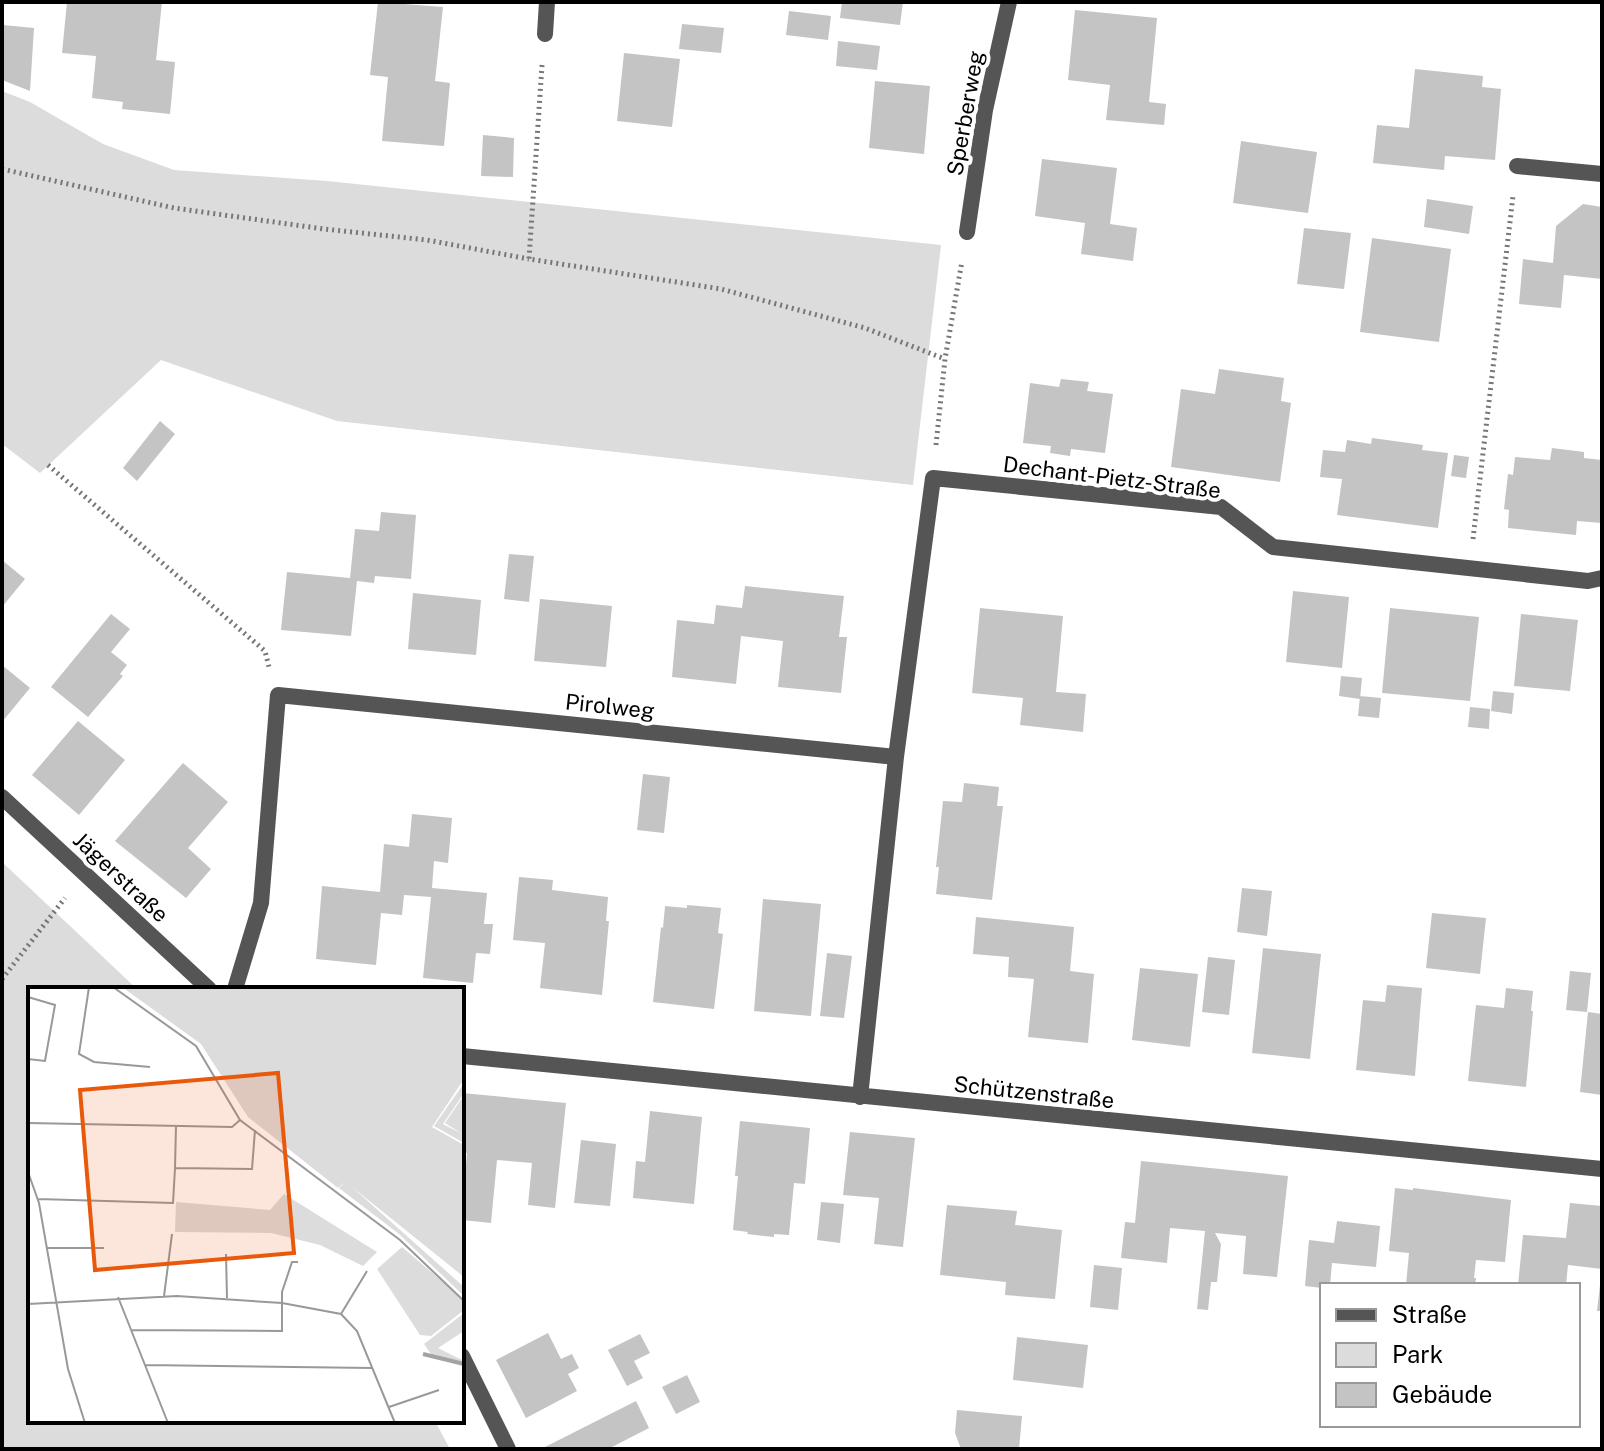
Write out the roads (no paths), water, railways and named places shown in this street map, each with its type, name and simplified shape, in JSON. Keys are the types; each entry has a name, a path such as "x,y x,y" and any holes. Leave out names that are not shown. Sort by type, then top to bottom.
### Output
{"street":[{"path":"545,34 547,2"},
{"name":"Sperberweg","path":"967,232 985,110 1009,2"},
{"path":"1517,166 1602,174"},
{"name":"Dechant-Pietz-Straße","path":"896,757 933,478 1221,507 1273,547 1588,581 1602,578"},
{"name":"Pirolweg","path":"236,987 261,903 278,695 896,757"},
{"path":"860,1097 896,757"},
{"name":"Jägerstraße","path":"2,797 207,987"},
{"name":"Schützenstraße","path":"464,1056 1602,1169"},
{"path":"464,1360 508,1449"}]}
